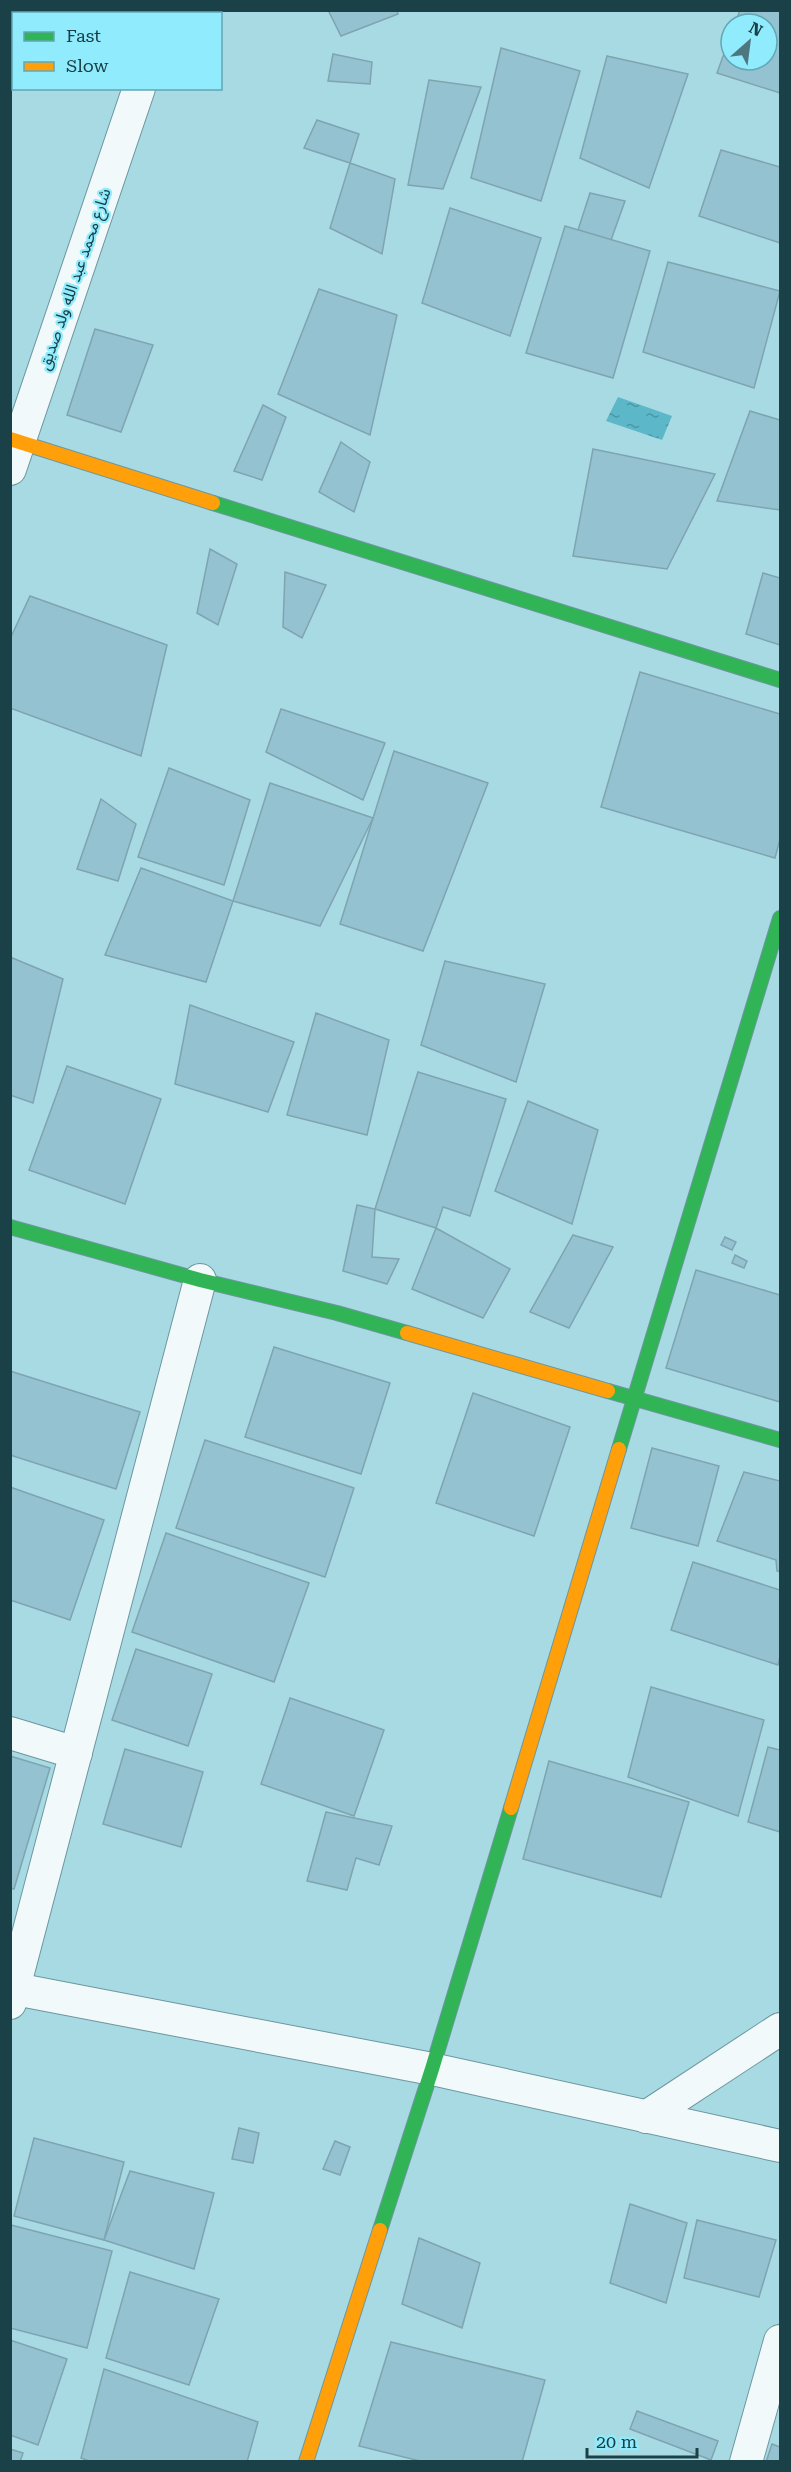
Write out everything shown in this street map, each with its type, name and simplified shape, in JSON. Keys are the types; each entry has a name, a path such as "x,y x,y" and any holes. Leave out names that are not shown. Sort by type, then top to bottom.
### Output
{"street":[{"name":"شارع محمد عبد الله ولد صديق","path":"13,450 138,90"},
{"path":"13,450 780,680"},
{"path":"306,2462 432,2069 780,918"},
{"path":"10,1227 200,1280 337,1313 780,1440"},
{"path":"200,1280 12,1993 432,2069 780,2146"},
{"path":"10,1733 76,1753"},
{"path":"646,2117 780,2029"},
{"path":"746,2462 780,2341"}],"water":[{"path":"618,397 672,416 662,440 606,421"}],"building":[{"path":"328,10 397,10 398,14 341,36"},
{"path":"740,10 780,10 780,93 717,73 719,67 719,72 779,72 779,12 739,12"},
{"path":"501,48 580,71 541,201 471,178"},
{"path":"333,54 372,62 370,84 328,81"},
{"path":"607,56 688,74 649,188 580,158"},
{"path":"429,80 481,87 443,189 408,185"},
{"path":"317,120 359,134 350,163 304,148"},
{"path":"721,150 780,167 780,243 699,216"},
{"path":"350,163 395,179 382,254 330,228"},
{"path":"590,193 625,201 611,240 578,230"},
{"path":"450,208 541,238 510,336 422,303"},
{"path":"565,226 650,251 613,378 526,353"},
{"path":"668,262 780,291 754,388 643,352"},
{"path":"319,289 397,315 370,435 278,394"},
{"path":"95,329 153,345 121,432 67,415"},
{"path":"263,405 286,417 262,480 234,471"},
{"path":"750,411 780,420 780,510 717,501"},
{"path":"341,442 370,462 354,512 319,492"},
{"path":"593,449 715,474 667,569 573,556"},
{"path":"210,549 237,564 218,625 197,613"},
{"path":"285,572 326,585 302,638 283,627"},
{"path":"763,573 780,578 780,645 746,634"},
{"path":"30,596 167,645 141,756 10,708 10,639"},
{"path":"640,672 780,714 780,839 775,858 601,807"},
{"path":"281,709 385,743 363,800 266,752"},
{"path":"394,751 488,783 423,951 340,924"},
{"path":"169,768 250,800 224,885 138,857"},
{"path":"270,783 373,818 320,926 233,901"},
{"path":"101,799 136,824 118,881 77,869"},
{"path":"141,868 233,901 206,982 105,955"},
{"path":"10,957 63,979 33,1103 10,1095"},
{"path":"445,961 545,984 516,1082 421,1045"},
{"path":"190,1005 294,1042 268,1112 175,1084"},
{"path":"316,1013 389,1040 367,1135 287,1115"},
{"path":"67,1066 161,1099 125,1204 29,1170"},
{"path":"418,1072 506,1099 470,1216 443,1207 436,1228 375,1209"},
{"path":"528,1101 598,1130 572,1224 495,1191"},
{"path":"357,1205 375,1209 372,1257 399,1259 387,1284 343,1271"},
{"path":"436,1228 510,1269 483,1318 412,1289"},
{"path":"573,1235 613,1247 569,1328 530,1312"},
{"path":"725,1237 736,1242 732,1250 721,1245"},
{"path":"735,1255 747,1261 744,1268 732,1263"},
{"path":"696,1270 780,1295 780,1402 666,1368"},
{"path":"274,1347 390,1383 361,1474 245,1437"},
{"path":"10,1371 140,1412 116,1489 10,1455"},
{"path":"473,1393 570,1427 534,1536 436,1503"},
{"path":"205,1440 354,1488 325,1577 176,1528"},
{"path":"652,1448 719,1466 698,1546 631,1528"},
{"path":"744,1472 780,1481 780,1572 777,1571 776,1560 717,1541"},
{"path":"10,1487 104,1520 70,1620 10,1600"},
{"path":"166,1533 309,1583 274,1682 132,1632"},
{"path":"693,1562 780,1590 778,1665 671,1630"},
{"path":"136,1649 212,1674 188,1746 112,1720"},
{"path":"651,1687 764,1720 738,1816 628,1777"},
{"path":"290,1698 384,1730 354,1816 261,1784"},
{"path":"768,1747 780,1750 780,1832 748,1822"},
{"path":"125,1749 203,1772 181,1847 103,1824"},
{"path":"10,1756 50,1768 14,1889 10,1888"},
{"path":"549,1761 689,1802 661,1897 523,1859"},
{"path":"326,1812 392,1826 379,1865 356,1858 347,1890 307,1881"},
{"path":"239,2128 259,2133 253,2163 232,2159"},
{"path":"34,2138 124,2162 104,2240 14,2216"},
{"path":"335,2141 350,2147 340,2175 323,2169"},
{"path":"130,2171 214,2193 194,2269 104,2240"},
{"path":"630,2204 687,2223 666,2303 610,2283"},
{"path":"697,2220 776,2240 759,2297 684,2278"},
{"path":"11,2225 112,2251 87,2348 10,2328"},
{"path":"419,2238 480,2263 462,2328 402,2304"},
{"path":"130,2272 219,2299 189,2385 106,2358"},
{"path":"10,2340 67,2359 38,2445 10,2435"},
{"path":"391,2342 545,2380 522,2462 424,2462 359,2446"},
{"path":"104,2369 258,2422 247,2462 92,2462 81,2458"},
{"path":"637,2411 718,2441 711,2460 630,2429"},
{"path":"772,2444 780,2447 780,2462 766,2462"},
{"path":"10,2449 23,2453 20,2462 10,2462"}],"traffic: fast":[{"path":"213,503 780,680"},
{"path":"619,1449 780,918"},
{"path":"10,1227 200,1280 337,1313 407,1333"},
{"path":"608,1391 780,1440"},
{"path":"380,2230 432,2069 511,1808"}],"traffic: slow":[{"path":"10,439 213,503"},
{"path":"407,1333 608,1391"},
{"path":"511,1808 619,1449"},
{"path":"306,2462 380,2230"}]}
